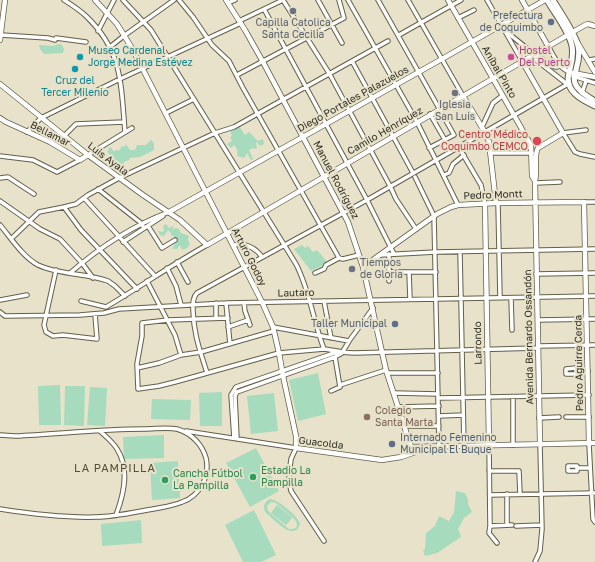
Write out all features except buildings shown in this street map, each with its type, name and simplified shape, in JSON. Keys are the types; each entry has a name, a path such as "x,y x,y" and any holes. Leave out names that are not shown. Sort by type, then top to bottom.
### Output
{"main road":[{"path":"546,0 569,34 576,40 578,54 567,84 575,95 595,106"},
{"path":"552,0 569,34 572,44 573,60 571,74 576,85 582,92 595,100"}],"street":[{"path":"5,0 0,38 48,38 55,40 56,38 62,38 86,42"},
{"path":"64,0 86,16 110,47 116,61 120,79 125,132"},
{"name":"Arturo Godoy","path":"95,0 125,35 262,302 273,329 296,436 296,448 291,459 290,467 290,491 324,541"},
{"path":"98,31 114,0"},
{"path":"123,0 151,30 299,270 310,301 318,335 324,349"},
{"path":"110,47 174,0"},
{"path":"179,0 193,17 207,39 229,61 339,258"},
{"path":"227,2 235,0"},
{"path":"27,132 41,118 143,68 207,39 283,0 329,73 396,199 416,229"},
{"path":"318,0 342,43"},
{"path":"237,75 344,18 339,0"},
{"path":"348,0 417,122 458,205"},
{"path":"378,0 454,135 429,148"},
{"path":"408,0 483,129 489,142 497,203 500,298"},
{"name":"Aníbal Pinto","path":"448,0 531,145 534,153"},
{"path":"399,35 461,0"},
{"path":"488,0 574,150 580,154 595,157"},
{"path":"522,0 560,66 571,74 586,81 595,83"},
{"name":"Diego Portales Palazuelos","path":"123,242 169,212 472,42 503,27 527,10 546,0"},
{"name":"Manuel Rodríguez","path":"227,2 263,62 344,212 363,267 387,371 413,453"},
{"path":"264,9 392,246 394,254"},
{"path":"458,18 474,10"},
{"name":"Camilo Henríquez","path":"208,245 569,34 588,24 595,26"},
{"path":"207,373 195,334 193,304 194,297 197,293 390,186 414,175 483,129 513,115 567,84 532,55 503,27"},
{"path":"576,40 595,72"},
{"path":"11,239 39,212 76,204 98,189 119,178 215,134 234,127 388,41"},
{"path":"532,55 555,67 560,66"},
{"path":"589,60 595,59"},
{"path":"352,61 414,175 434,216 436,252 439,446"},
{"path":"571,74 595,77"},
{"path":"582,92 586,81"},
{"name":"Luis Ayala","path":"0,84 88,155 188,225 208,245"},
{"path":"483,129 494,101 502,96"},
{"path":"166,113 194,99"},
{"path":"430,114 445,140"},
{"name":"Bellamar","path":"0,118 80,160"},
{"path":"64,136 77,124 124,122"},
{"path":"0,156 33,160 57,172 80,160 132,128"},
{"path":"491,153 534,153 538,148 563,133 586,130"},
{"name":"Larrondo","path":"458,146 481,184 484,204 488,350 490,495 489,533 497,543"},
{"name":"Avenida Bernardo Ossandón","path":"534,153 536,176 536,274 542,525 540,551 535,562"},
{"path":"444,175 449,172 453,164 464,155"},
{"path":"0,178 8,177 34,194"},
{"path":"535,182 560,182"},
{"path":"98,189 146,227 162,248 175,240"},
{"path":"84,198 156,276"},
{"path":"0,201 40,229 60,240 82,263 93,278"},
{"name":"Pedro Aguirre Cerda","path":"584,202 589,444 593,493 592,519 595,522"},
{"name":"Pedro Montt","path":"363,267 434,216 444,210 458,205 595,202"},
{"path":"64,207 81,230 137,289"},
{"name":"Diego Portales Palazuelos","path":"70,273 98,249 119,236 141,223 169,212"},
{"path":"0,225 33,262 56,270 110,282 125,296"},
{"path":"81,301 106,307 137,289 167,268 208,245"},
{"path":"233,245 244,245 251,247 262,257"},
{"path":"379,255 436,252 595,249"},
{"path":"460,252 464,446"},
{"path":"389,254 389,281"},
{"path":"315,273 324,269 326,265 339,258 360,257 366,260 373,260"},
{"path":"177,262 188,282"},
{"path":"167,268 176,286 181,306"},
{"path":"56,270 44,323 45,331 51,336 63,335 97,339 95,314"},
{"path":"389,272 436,272"},
{"path":"409,272 410,299"},
{"path":"536,274 595,273"},
{"path":"147,281 168,320 179,344 181,355"},
{"path":"0,300 26,295"},
{"name":"Lautaro","path":"0,312 5,316 64,316 95,314 119,309 216,303 595,296"},
{"path":"511,298 512,330"},
{"path":"324,301 331,338"},
{"path":"216,303 216,318"},
{"path":"226,303 230,344"},
{"path":"244,303 250,325"},
{"path":"282,374 335,357 342,353 349,340 373,308"},
{"path":"228,318 168,320 142,323 142,336 137,368 138,389 159,386 279,353 324,349 330,349 342,353"},
{"path":"538,320 595,319"},
{"path":"228,327 248,320"},
{"path":"137,368 159,363 181,355 201,352 230,344 273,329 349,340"},
{"path":"235,438 236,393 240,390 334,353 488,350 595,345"},
{"path":"335,357 340,385"},
{"path":"331,391 339,389 340,385 387,371 438,373"},
{"path":"576,371 588,371"},
{"path":"394,393 462,397 589,396"},
{"path":"513,397 513,445"},
{"path":"398,407 439,406"},
{"path":"589,408 595,408"},
{"path":"439,416 463,416"},
{"path":"539,418 559,417"},
{"path":"566,417 589,417"},
{"path":"404,426 439,426"},
{"name":"Guacolda","path":"0,435 15,436 166,428 382,460 398,458 430,447"},
{"path":"0,509 97,518 173,505 185,501 195,495 202,485 206,470 206,457 198,443 191,436 181,430"},
{"path":"100,431 116,446 123,463 125,483 116,515"},
{"path":"198,443 200,436 208,435"},
{"name":"Guacolda","path":"411,447 595,444"},
{"path":"577,468 590,468"},
{"path":"489,471 519,471 520,494"},
{"path":"490,495 593,493"},
{"path":"507,494 507,525"},
{"path":"490,526 542,525"}],"green space":[{"path":"59,44 62,45 64,49 63,53 44,54 39,45 53,46"},
{"path":"239,126 245,135 249,132 258,141 263,139 264,144 260,146 257,142 257,148 249,150 253,159 251,160 247,153 244,158 237,156 237,148 234,145 231,148 227,144 232,141 230,131"},
{"path":"151,140 154,143 154,150 140,157 130,158 124,162 123,168 116,164 113,157 107,152 111,147 113,151 120,150 121,147 125,146 126,144 130,150 135,150 137,145 146,145"},
{"path":"166,224 169,228 174,226 172,230 176,228 179,229 181,233 189,236 188,240 190,244 187,248 182,250 180,245 177,249 173,249 174,244 170,245 177,239 172,235 171,236 171,233 168,230 164,236 160,235 158,231 163,232 163,226"},
{"path":"302,245 305,248 308,246 313,252 317,250 328,263 311,271 294,249"},
{"path":"318,373 326,414 298,421 289,380"},
{"path":"60,385 61,425 39,425 38,386"},
{"path":"65,386 85,386 84,426 64,425"},
{"path":"90,387 107,388 105,426 87,425"},
{"path":"222,392 222,426 200,426 199,393"},
{"path":"274,393 278,431 251,434 247,396"},
{"path":"152,399 191,400 190,420 151,419"},
{"name":"Cancha Fútbol La Pampilla","path":"164,435 164,458 124,459 123,437"},
{"name":"Estadio La Pampilla","path":"256,448 279,491 250,507 226,463"},
{"name":"Cancha Fútbol La Pampilla","path":"178,461 180,498 152,500 150,463"},
{"path":"456,491 465,493 472,512 464,518 458,529 461,537 437,553 425,556 423,550 425,549 426,533 435,526 439,516 449,521 454,512"},
{"path":"268,500 274,500 283,505 296,517 300,524 297,529 293,531 284,528 266,513 264,507","holes":["271,502 276,503 295,520 297,524 296,528 289,529 268,511 267,506"]},
{"path":"277,505 292,518 286,525 271,513"},
{"path":"254,510 276,555 261,562 243,562 225,525"},
{"path":"141,520 142,543 102,546 101,524"}],"place":[{"name":"Capilla Catolica Santa Cecilia","path":"293,11"},
{"name":"Prefectura de Coquimbo","path":"551,22"},
{"name":"Museo Cardenal Jorge Medina Estévez","path":"80,57"},
{"name":"Hostel Del Puerto","path":"511,57"},
{"name":"Cruz del Tercer Milenio","path":"75,69"},
{"name":"Iglesia San Luis","path":"455,93"},
{"name":"Centro Médico Coquimbo CEMCO","path":"537,141"},
{"name":"Tiempos de Gloria","path":"352,269"},
{"name":"Taller Municipal","path":"395,324"},
{"name":"Colegio Santa Marta","path":"367,417"},
{"name":"Internado Femenino Municipal El Buque","path":"392,444"},
{"name":"Estadio La Pampilla","path":"253,477"},
{"name":"Cancha Fútbol La Pampilla","path":"165,480"}],"district":[{"name":"LA PAMPILLA","path":"115,469"}]}
